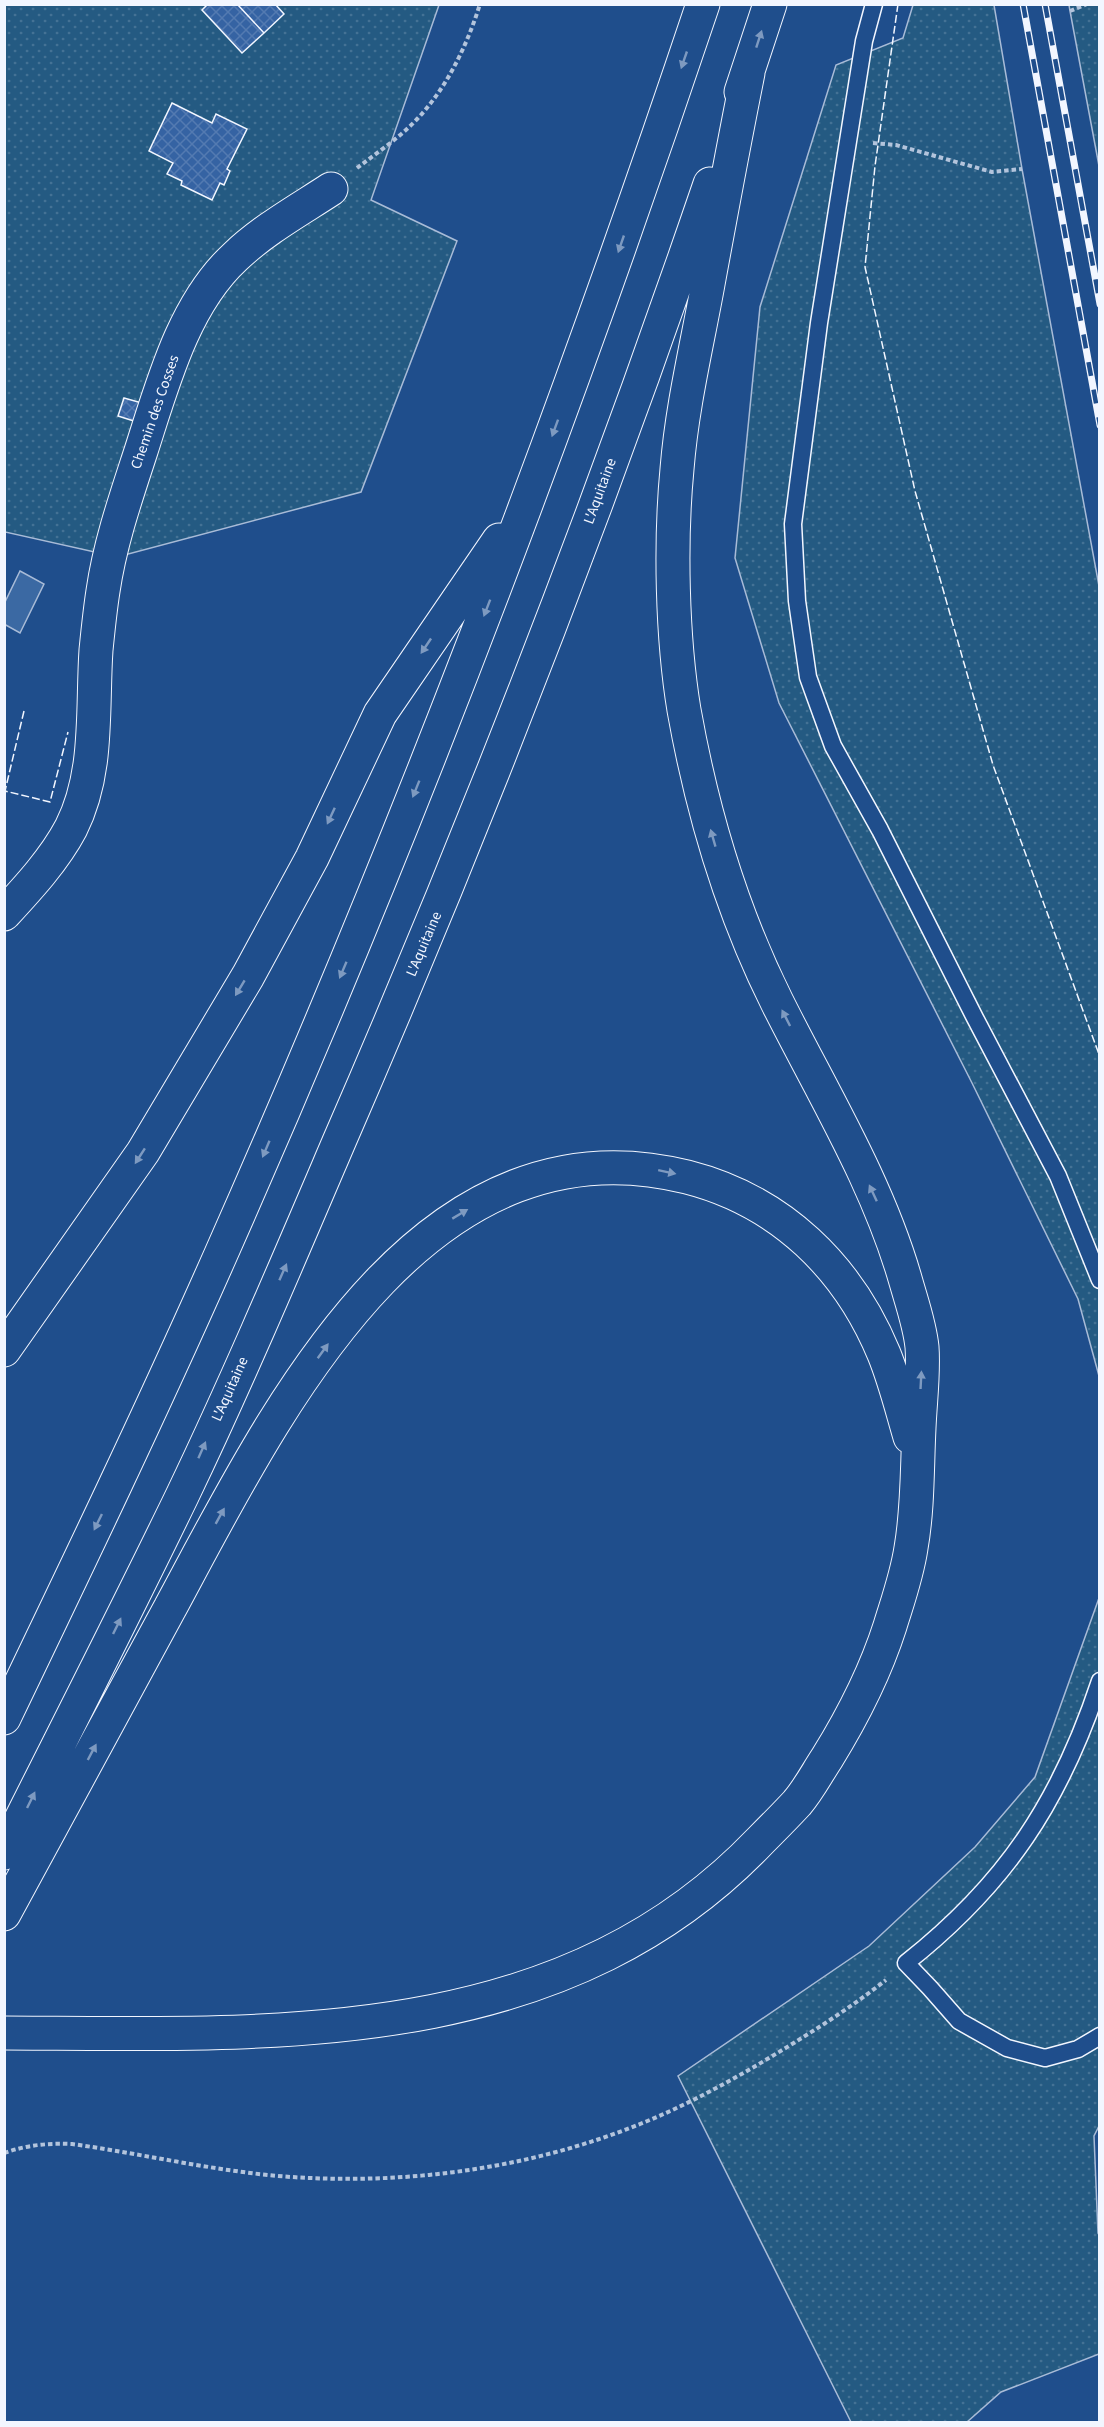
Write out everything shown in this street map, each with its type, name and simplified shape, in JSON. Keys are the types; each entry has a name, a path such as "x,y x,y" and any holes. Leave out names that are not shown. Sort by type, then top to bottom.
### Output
{"main road":[{"path":"4,1718 124,1469 226,1242 380,881 531,494 614,264 703,4"},
{"name":"L'Aquitaine","path":"4,1853 189,1481 280,1279 438,910 501,753 672,296 770,4"},
{"path":"4,2033 221,2034 312,2029 458,2008 506,1995 590,1964 669,1919 738,1865 802,1798 853,1718 882,1651 904,1583 913,1534 922,1346 905,1279 881,1210 774,996 739,915 718,856 698,784 682,699 673,537 677,468 687,392 747,73"},
{"name":"Chemin des Cosses","path":"4,914 51,858 70,829 82,800 89,771 93,731 96,650 103,589 127,494 162,385 183,332 212,284 234,258 260,236 331,189"},
{"path":"4,1350 143,1152 264,946 312,858 380,714 531,494"},
{"path":"4,1914 255,1451 304,1376 341,1326 382,1277 422,1240 479,1202 513,1187 546,1177 575,1171 619,1169 660,1170 703,1181 745,1198 812,1244 840,1277 864,1311 885,1357 917,1459"}],"lane":[{"path":"874,4 864,41 819,323 792,524 797,601 808,677 832,746 880,830 1058,1176 1100,1280"},
{"path":"1100,1681 1060,1779 1027,1838 986,1890 928,1946 906,1963 959,2022 1007,2048 1045,2058 1078,2049 1100,2036"}],"path":[{"path":"331,189 409,127 435,96 455,65 471,32 480,4"},
{"path":"1071,11 1087,4"},
{"path":"878,144 896,145 992,172 1022,169"},
{"path":"4,2153 47,2143 72,2144 230,2171 310,2178 386,2178 478,2170 554,2153 639,2125 686,2104 729,2082 831,2020 906,1963"}],"shaded area":[{"path":"5,5 439,5 371,200 457,241 361,492 117,557 5,532"},
{"path":"913,5 994,5 1099,586 1099,1376 1078,1299 972,1083 779,703 735,558 760,307 836,65 903,38"},
{"path":"1069,5 1099,5 1099,166 1070,11"},
{"path":"20,571 44,584 20,633 4,624 5,602"},
{"path":"1099,1598 1100,2124 1094,2136 1100,2237 1099,2354 1001,2392 967,2422 851,2422 678,2076 869,1946 975,1847 1035,1777"}],"building":[{"path":"208,4 237,4 264,33 242,53 202,10"},
{"path":"237,4 275,4 284,14 264,33"},
{"path":"172,103 212,123 216,114 247,129 227,169 230,171 224,185 220,183 212,200 181,185 182,181 167,174 173,163 149,151"},
{"path":"124,398 142,403 137,422 118,416"}],"railway":[{"path":"1023,4 1100,425"},
{"path":"1045,4 1100,304"}],"fence":[{"path":"898,4 875,166 865,267 915,491 993,765 1100,1057"},
{"path":"24,711 5,791 50,802 68,732"}]}
